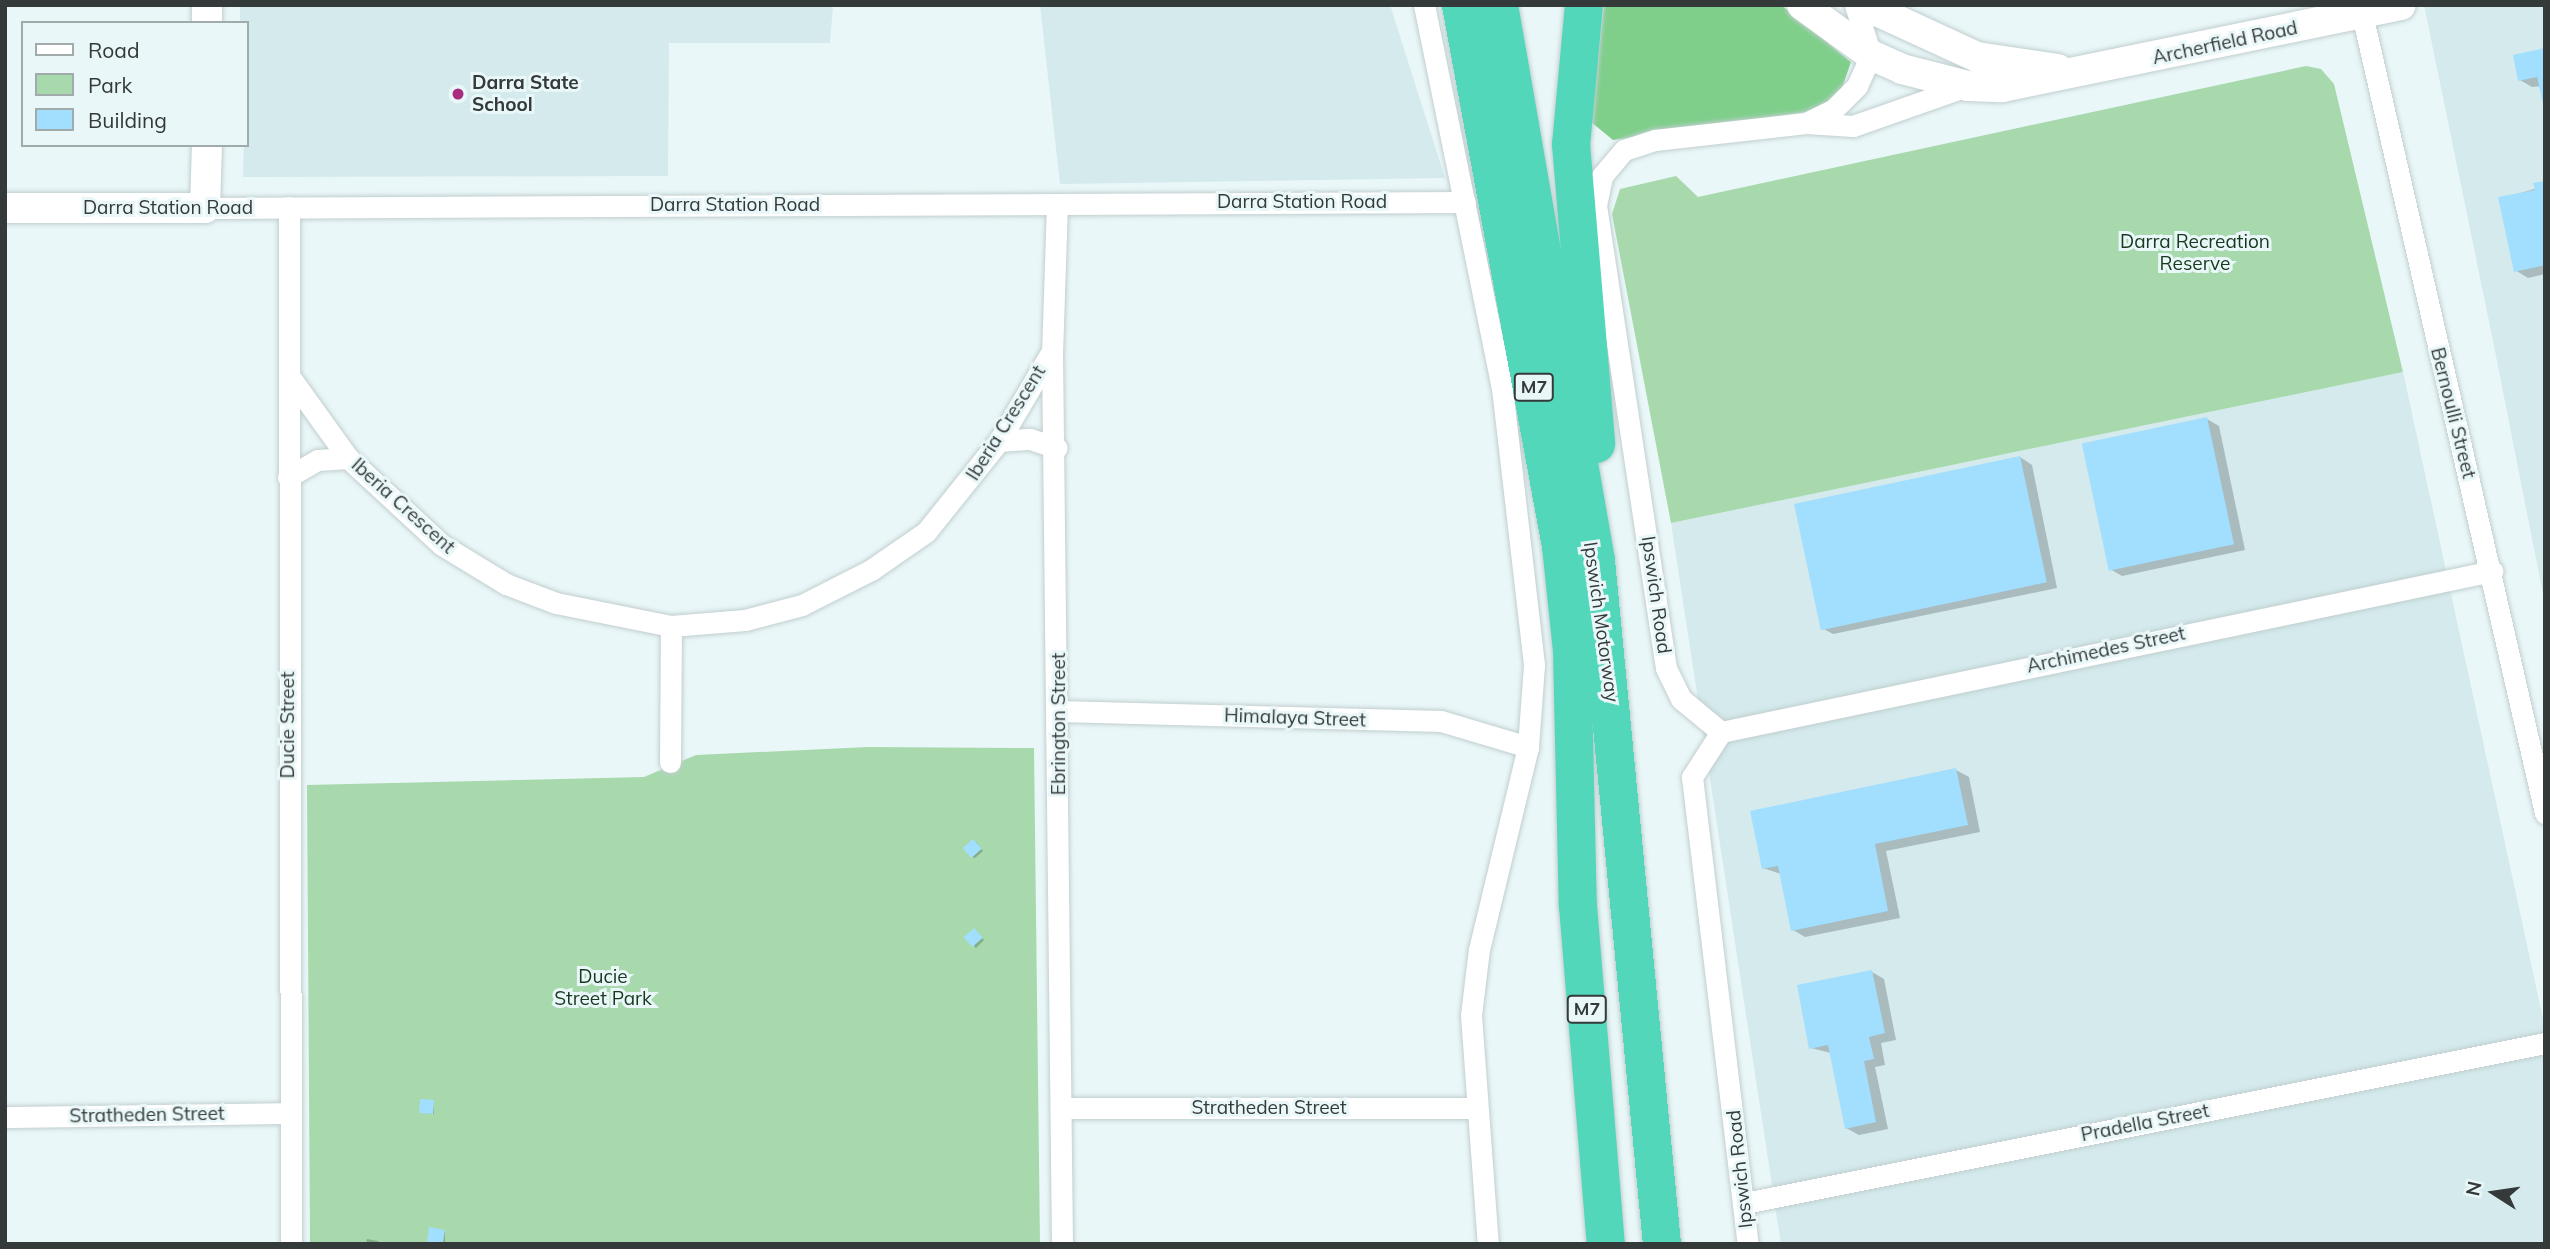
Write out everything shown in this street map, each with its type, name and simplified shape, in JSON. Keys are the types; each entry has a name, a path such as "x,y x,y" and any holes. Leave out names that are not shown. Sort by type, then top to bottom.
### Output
{"highway":[{"name":"Ipswich Motorway","path":"1461,5 1561,546 1572,650 1578,906 1606,1244"},
{"name":"Ipswich Motorway","path":"1499,5 1596,561 1662,1244"},
{"path":"1584,5 1571,144 1601,503 1596,561"}],"main road":[{"name":"Archerfield Road","path":"1802,5 1871,55 1968,86 2040,84 2401,5"},
{"name":"Archerfield Road","path":"1864,5 1976,57 2090,73"},
{"path":"205,208 207,147"},
{"name":"Darra Station Road","path":"5,208 205,208"}],"street":[{"path":"1424,5 1465,202 1515,474 1534,665 1528,747 1479,949 1472,1014 1476,1108 1488,1244"},
{"path":"1856,5 1871,55"},
{"name":"Bernoulli Street","path":"2362,14 2492,571 2545,813"},
{"name":"Ipswich Road","path":"1806,123 1833,110 1857,86 1871,55"},
{"name":"Ipswich Road","path":"1748,1244 1692,777 1721,732 1681,699 1665,668 1596,205 1602,176 1625,150 1655,140 1806,123 1853,126 1968,86"},
{"name":"Darra Station Road","path":"205,208 1465,202"},
{"name":"Ebrington Street","path":"1057,204 1052,351 1057,448 1062,1244"},
{"name":"Ducie Street","path":"289,207 292,380 288,477 291,1244"},
{"name":"Iberia Crescent","path":"292,380 348,457 442,545 506,584 615,620 671,626 745,620 802,605 871,570 926,532 999,441 1052,351"},
{"path":"999,441 1030,439 1057,448"},
{"path":"288,477 318,460 348,457"},
{"name":"Archimedes Street","path":"1721,732 2492,571"},
{"path":"670,762 671,626"},
{"name":"Himalaya Street","path":"1059,711 1441,721 1528,747"},
{"name":"Pradella Street","path":"1745,1203 2545,1043"},
{"name":"Stratheden Street","path":"1061,1108 1476,1108"},
{"name":"Stratheden Street","path":"5,1117 290,1113"}],"shaded area":[{"name":"Darra State School","path":"240,5 833,5 830,43 669,43 668,176 243,177 244,147 248,147 248,21 240,21"},
{"path":"1040,5 1390,5 1445,178 1060,184"},
{"path":"2424,5 2545,5 2545,604 2492,336"},
{"path":"2403,372 2545,1028 2545,1244 1781,1244 1671,523"}],"green space":[{"path":"1604,5 1781,5 1851,62 1842,88 1820,110 1613,140 1591,122"},
{"name":"Darra Recreation Reserve","path":"2306,66 2321,69 2334,84 2403,372 1671,523 1612,214 1620,189 1676,176 1698,197"},
{"name":"Ducie Street Park","path":"868,747 1034,748 1040,1244 310,1244 307,785 644,777 696,755"}],"building":[{"path":"2545,48 2544,108 2537,77 2518,81 2513,55"},
{"path":"2545,181 2545,265 2514,272 2498,197 2535,190 2533,183"},
{"path":"2207,417 2234,544 2109,571 2082,444"},
{"path":"2020,456 2047,582 1821,630 1794,504"},
{"path":"1956,768 1968,825 1875,844 1888,911 1791,931 1778,866 1762,869 1750,811"},
{"path":"973,839 982,849 971,858 963,848"},
{"path":"974,928 983,938 972,947 964,937"},
{"path":"1872,970 1885,1033 1869,1037 1874,1059 1864,1061 1876,1122 1845,1129 1828,1045 1809,1049 1797,985"},
{"path":"420,1099 434,1100 433,1114 419,1113"},
{"path":"429,1227 445,1230 443,1244 427,1244"}],"place":[{"name":"Darra State School","path":"458,94"}]}
